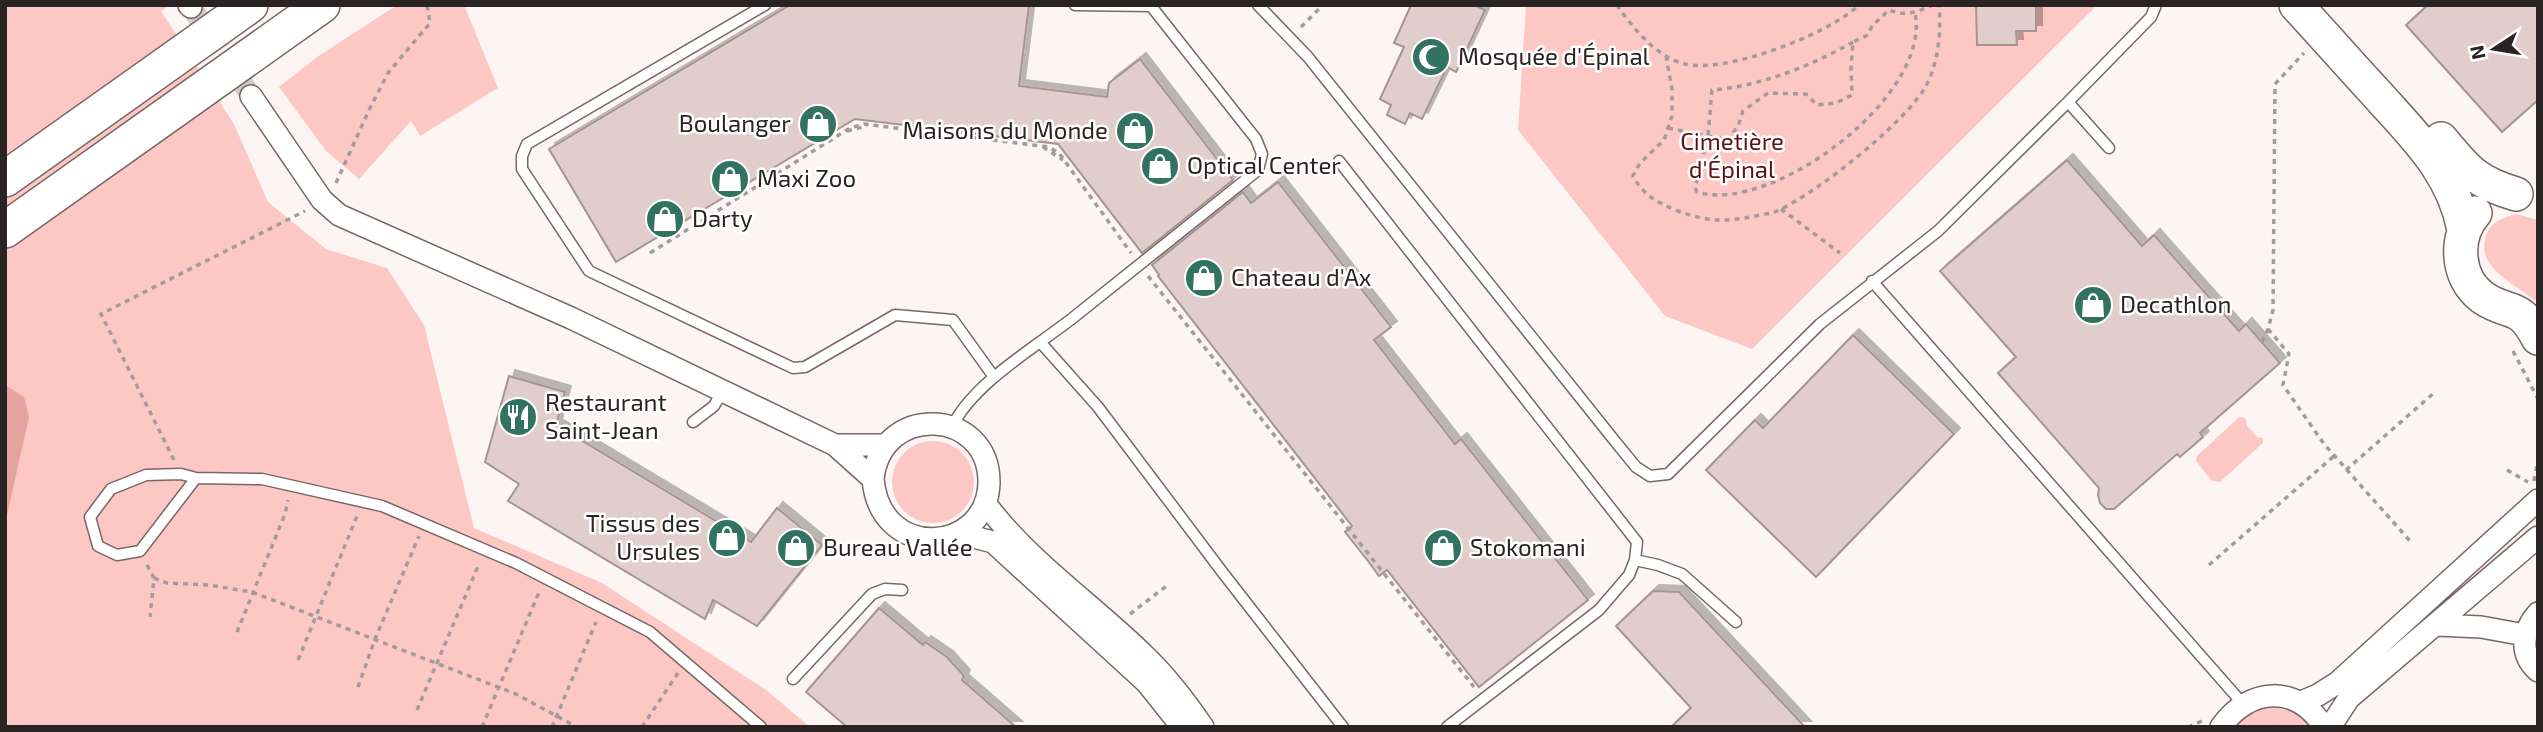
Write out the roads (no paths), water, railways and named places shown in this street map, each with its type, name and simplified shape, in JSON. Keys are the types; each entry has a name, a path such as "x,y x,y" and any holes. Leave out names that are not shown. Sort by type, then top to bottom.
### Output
{"highway":[{"path":"5,179 250,5"},
{"path":"5,230 322,5"}],"main road":[{"path":"2296,5 2433,158 2460,206 2464,230 2460,257 2465,275 2480,296 2496,305 2514,309 2524,316 2524,341"},
{"path":"2318,5 2476,178 2490,187 2527,196"},
{"path":"2464,230 2480,208 2490,201 2527,196"}],"street":[{"path":"251,96 322,200 339,215 571,318 835,445 873,479"},
{"path":"934,423 952,427 968,436 987,467 989,485 985,503 978,515 958,533 943,538 928,540 899,531 879,509 874,495 873,479 878,456 885,444 899,432 916,425 934,423"},
{"path":"835,445 885,444"},
{"path":"2301,702 2337,682 2538,500"},
{"path":"985,503 1005,529 1146,656 1187,703 1203,727"},
{"path":"958,533 993,542 1147,683 1182,727"},
{"path":"2330,727 2349,698 2538,537"},
{"path":"2538,613 2529,623 2524,647 2527,658 2538,671"},
{"path":"2437,625 2481,627 2525,635"},
{"path":"2221,727 2230,714 2243,704 2262,696 2282,696 2301,702 2316,715 2324,727"}],"lane":[{"path":"765,5 527,144 522,156 522,169 589,271 793,368 805,367 895,315 953,320 994,377"},
{"path":"952,427 958,415 994,377 1041,343 1258,170 1262,154 1256,139 1151,6 1075,5"},
{"path":"1258,5 1308,57 1636,467 1650,476 1668,474 1820,324 1938,231 2151,17 2156,5"},
{"path":"2068,102 2109,148"},
{"path":"1339,161 1637,542 1635,560 1629,575 1599,610 1447,727"},
{"path":"1872,281 2243,704"},
{"path":"1041,343 1098,407 1343,727"},
{"path":"693,422 714,406 722,392"},
{"path":"196,478 140,551 117,555 97,546 90,517 111,489 146,475 181,474 196,478 262,479 382,506 545,578 650,632 761,727"},
{"path":"1635,560 1682,574 1736,622"},
{"path":"793,679 872,594 885,589 902,590"}],"tunnel":[{"path":"191,7 251,96"}],"place":[{"name":"Mosquée d'Épinal","path":"1431,57"},
{"name":"Boulanger","path":"818,124"},
{"name":"Maisons du Monde","path":"1135,131"},
{"name":"Optical Center","path":"1160,166"},
{"name":"Maxi Zoo","path":"730,179"},
{"name":"Darty","path":"665,219"},
{"name":"Chateau d'Ax","path":"1204,278"},
{"name":"Decathlon","path":"2093,305"},
{"name":"Restaurant Saint-Jean","path":"518,417"},
{"name":"Tissus des Ursules","path":"727,538"},
{"name":"Bureau Vallée","path":"796,548"},
{"name":"Stokomani","path":"1443,548"}],"park label":[{"name":"Cimetière d'Épinal","path":"1732,156"}]}
